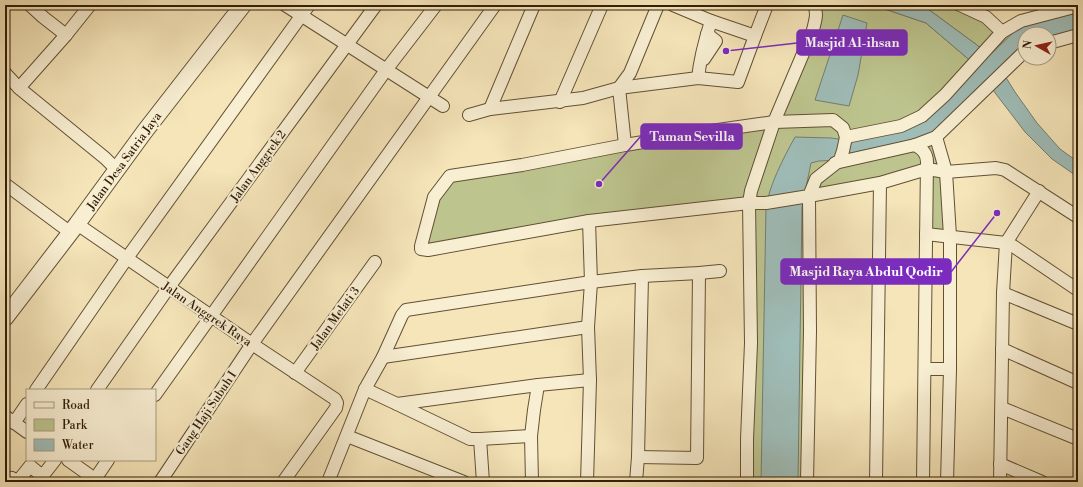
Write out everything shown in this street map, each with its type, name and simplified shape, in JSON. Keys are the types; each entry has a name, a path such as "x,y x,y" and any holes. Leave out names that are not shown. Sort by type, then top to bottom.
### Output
{"street":[{"path":"30,5 66,35"},
{"path":"19,88 66,35 90,5"},
{"path":"285,5 443,106"},
{"path":"37,389 127,258 309,5"},
{"name":"Jalan Anggrek 2","path":"98,389 169,287 376,5"},
{"path":"156,394 386,70 436,5"},
{"name":"Gang Haji Subuh I","path":"160,482 252,344 495,5"},
{"path":"490,109 534,5"},
{"path":"560,102 602,5"},
{"path":"625,144 619,88 630,73 658,5"},
{"path":"673,5 711,21 756,36"},
{"path":"469,115 490,109 560,102 619,88 698,78 738,82 767,5"},
{"path":"747,482 747,439 751,343 749,203 751,191 774,122 813,30 816,18 814,5"},
{"path":"960,5 986,17 1002,32"},
{"path":"846,137 901,126 922,116 945,95 1002,32 1021,21 1078,6"},
{"name":"Jalan Desa Satria Jaya","path":"5,318 118,170 145,131 237,8"},
{"path":"698,78 700,65 716,41 707,34 711,21"},
{"path":"1057,41 1078,35"},
{"path":"835,163 915,145 936,137 1017,59"},
{"path":"5,73 19,88 118,170"},
{"path":"807,482 810,331 809,196 816,179 840,160 846,137 843,128 833,120 774,122 625,144 522,165 450,176 434,197 420,246 423,250 589,222 749,203 766,203 809,196 880,183 927,170 946,172 996,168 1005,170 1078,217"},
{"path":"936,137 946,172 950,236 950,369 947,482"},
{"path":"915,145 921,148 927,158 923,482"},
{"path":"876,482 880,183"},
{"name":"Jalan Anggrek Raya","path":"5,184 74,228 127,258 335,399 337,403 336,408 283,482"},
{"path":"1000,482 1003,293 1006,243 1039,191"},
{"path":"587,482 590,380 588,327 591,282 589,222"},
{"path":"926,234 1006,243 1013,246 1078,290"},
{"name":"Jalan Melati 3","path":"295,373 375,262"},
{"path":"329,482 365,390 383,357 402,315 406,310 591,282 642,276 699,274 720,271"},
{"path":"638,457 697,458 699,274"},
{"path":"636,482 638,457 642,276"},
{"path":"1003,293 1078,324"},
{"path":"383,357 588,327"},
{"path":"1002,349 1078,383"},
{"path":"925,369 950,369"},
{"path":"397,404 538,385 590,380"},
{"path":"532,482 531,436 538,385"},
{"path":"365,390 470,438 480,439 531,436"},
{"path":"26,405 9,420 26,431"},
{"path":"1002,408 1078,439"},
{"path":"347,436 464,482"},
{"path":"480,439 483,482"},
{"path":"9,482 12,478 18,481 30,466 41,475 44,474 53,461"},
{"path":"69,461 97,480 107,461"},
{"path":"1000,464 1042,482"}],"green space":[{"path":"814,5 873,5 926,23 973,63 985,51 928,9 914,5 960,5 1002,32 1017,27 1017,59 936,137 950,236 926,234 927,170 809,197 807,482 747,482 749,203 423,250 434,197 450,176 774,122 813,30"},
{"path":"1078,6 1078,35 1057,35 1057,26 1020,26"}],"water":[{"path":"873,5 914,5 928,9 977,45 989,56 1017,29 1017,52 1000,68 1037,123 1060,149 1078,162 1078,177 1052,159 1025,132 986,81 933,133 907,144 840,160 811,163 802,207 798,482 761,482 766,208 770,190 786,153 795,137 846,140 902,130 973,63 926,23"},
{"path":"1078,12 1078,30 1057,35 1057,26 1026,26"},
{"path":"843,15 867,23 858,75 849,106 815,100"}],"place":[{"name":"Masjid Al-ihsan","path":"726,51"},
{"name":"Taman Sevilla","path":"599,184"},
{"name":"Masjid Raya Abdul Qodir","path":"997,213"}]}
